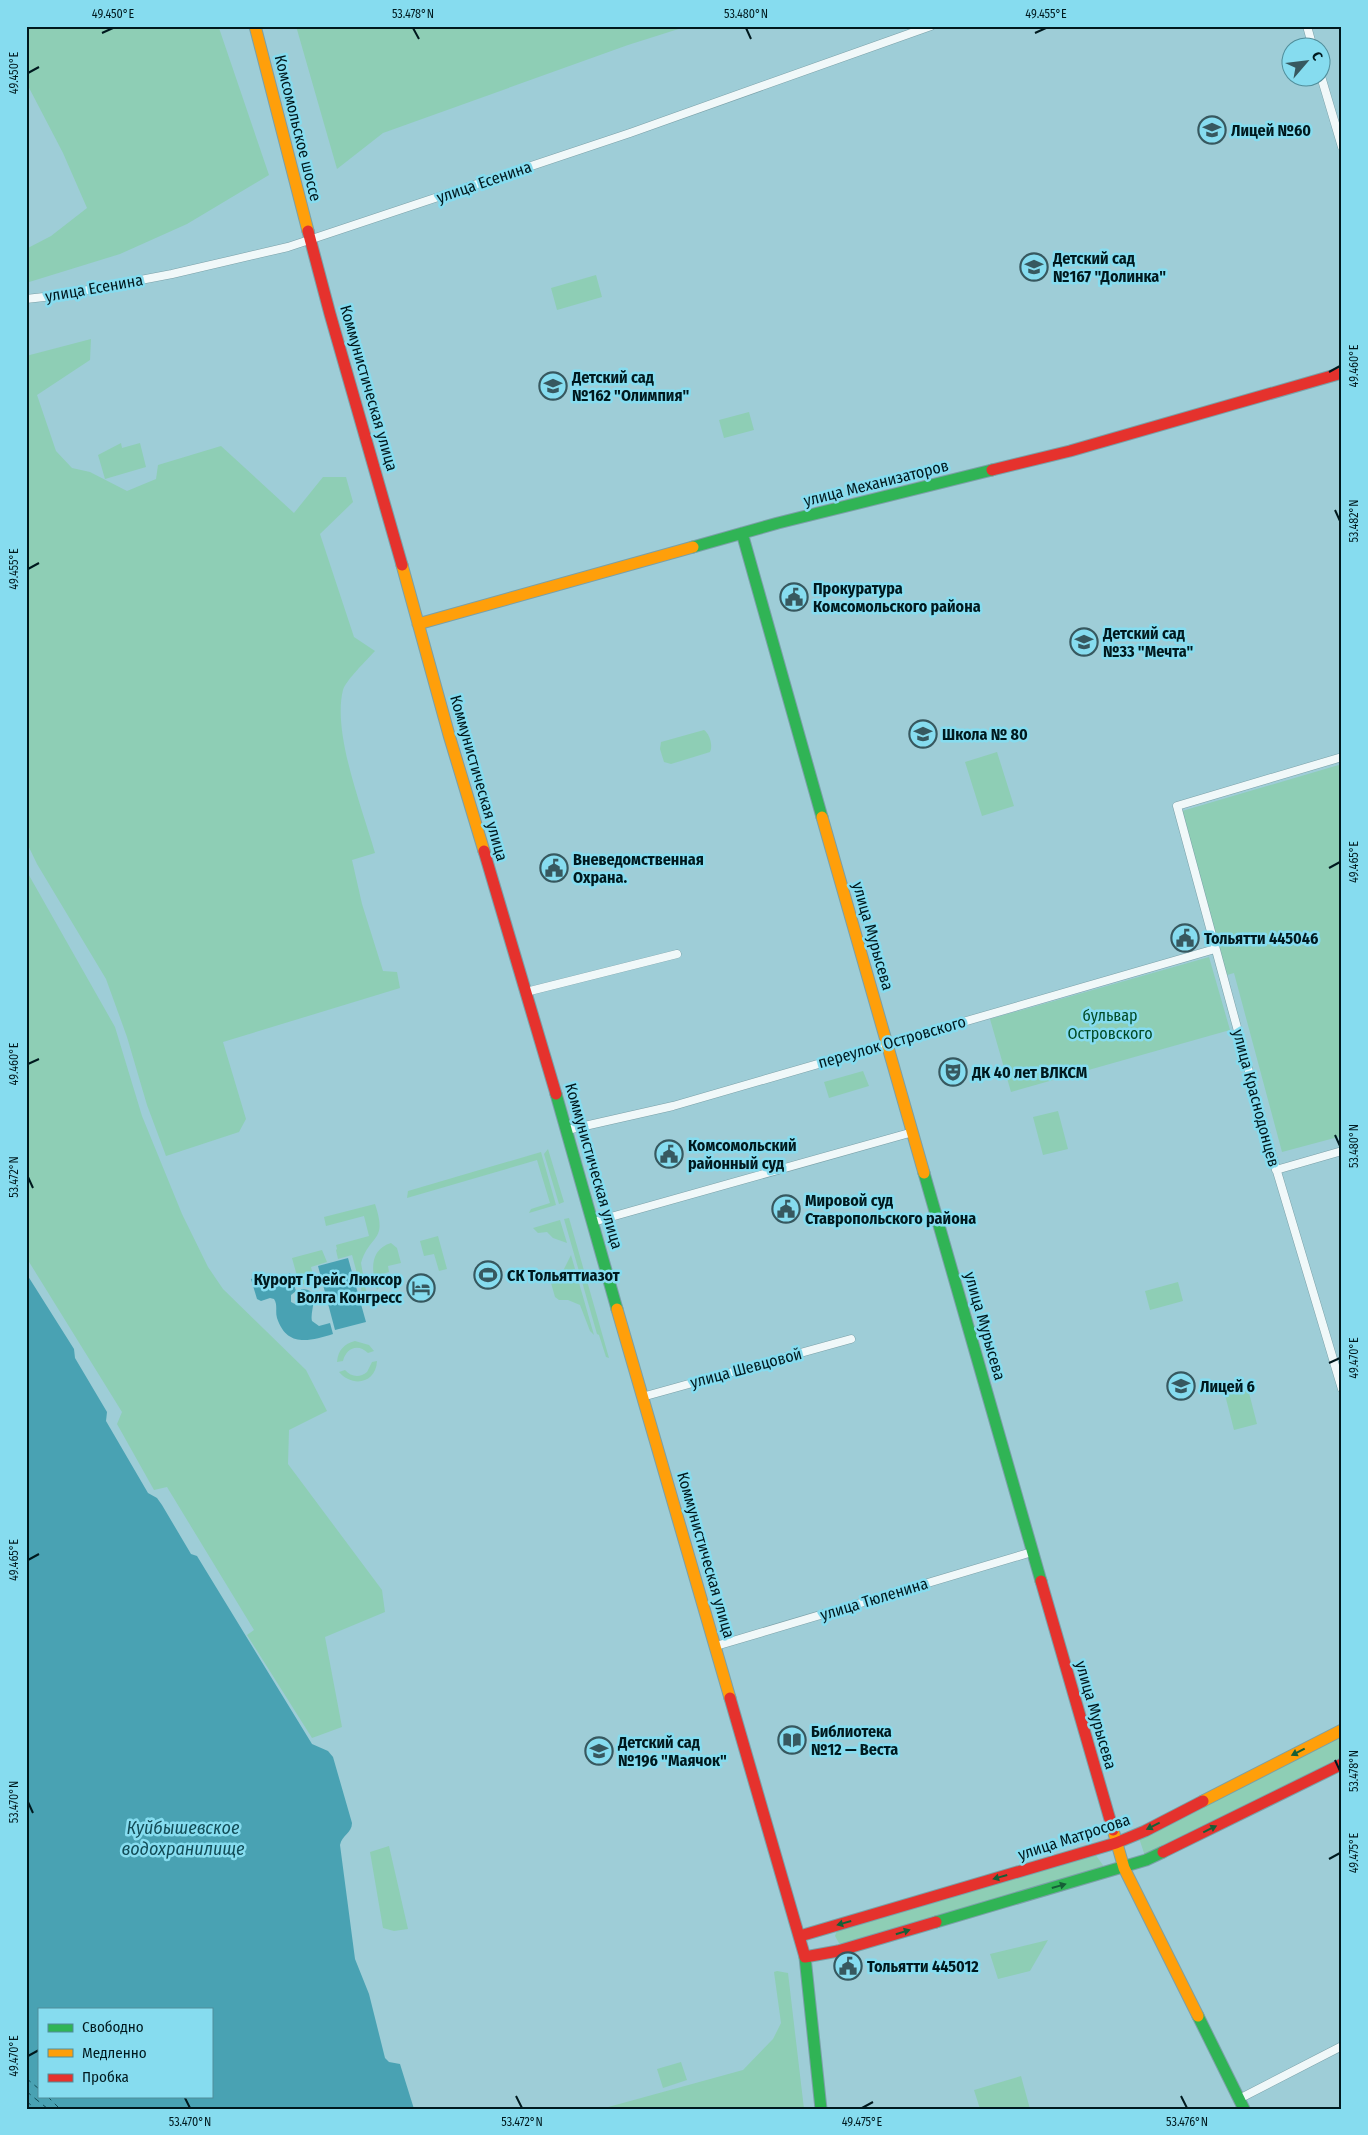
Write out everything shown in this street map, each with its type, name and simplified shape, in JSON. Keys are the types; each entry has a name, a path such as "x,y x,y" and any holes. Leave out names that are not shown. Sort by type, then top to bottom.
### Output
{"main road":[{"name":"Комсомольское шоссе","path":"255,26 305,223 311,238"},
{"name":"Коммунистическая улица","path":"311,238 330,314 376,470 418,624 567,1130 642,1397 800,1936 805,1957 821,2109"},
{"name":"улица Механизаторов","path":"418,624 742,533 1065,452 1342,373"},
{"name":"улица Мурысева","path":"742,533 772,644 1116,1843 1124,1868 1242,2104"},
{"name":"улица Матросова","path":"800,1936 1116,1843 1145,1831 1342,1730"},
{"path":"805,1957 838,1951 1124,1868 1146,1860 1342,1764"}],"street":[{"name":"улица Есенина","path":"29,297 62,295 172,274 288,247 630,133 931,26"},
{"path":"1324,88 1342,147"},
{"name":"улица Краснодонцев","path":"1342,757 1177,806 1276,1170 1342,1388"},
{"name":"переулок Островского","path":"567,1130 673,1106 1215,949"},
{"path":"526,992 677,954"},
{"path":"593,1222 913,1132"},
{"path":"1276,1170 1342,1151"},
{"name":"улица Шевцовой","path":"642,1397 851,1340"},
{"name":"улица Тюленина","path":"716,1646 1032,1552"},
{"path":"1242,2104 1342,2046"}],"green space":[{"path":"26,26 221,26 219,28 269,175 187,224 120,254 26,283 26,249 51,236 87,208 63,153 26,82"},
{"path":"296,26 688,26 628,45 383,133 337,169"},
{"path":"596,275 602,297 557,310 551,288"},
{"path":"91,339 90,360 37,395 56,451 72,468 90,472 127,491 156,479 158,465 221,446 294,513 323,477 346,477 353,502 320,534 354,637 375,651 352,676 343,690 341,708 342,728 350,771 375,853 352,860 362,904 383,971 397,972 400,988 223,1042 246,1119 239,1132 166,1156 147,1105 127,1037 106,979 37,864 26,841 26,356"},
{"path":"749,412 754,430 724,438 719,420"},
{"path":"121,443 122,448 140,443 146,467 105,479 98,455"},
{"path":"704,730 710,740 710,752 671,764 664,762 660,749 661,742"},
{"path":"997,752 1014,806 982,816 965,762"},
{"path":"1342,764 1342,1136 1282,1152 1234,973 1227,975 1182,811"},
{"path":"26,870 115,1027 142,1116 182,1214 208,1267 223,1289 306,1370 327,1411 289,1430 288,1464 382,1590 385,1612 325,1637 342,1727 312,1738 247,1635 254,1630 167,1487 154,1490 117,1424 122,1412 26,1257"},
{"name":"бульвар Островского","path":"1209,957 1230,1030 1011,1092 990,1019"},
{"path":"863,1071 869,1086 829,1098 824,1082"},
{"path":"1058,1111 1068,1149 1043,1155 1033,1117"},
{"path":"548,1149 564,1202 559,1204 544,1154"},
{"path":"541,1152 556,1205 529,1213 531,1209 550,1203 537,1160 407,1198 408,1191"},
{"path":"375,1204 380,1225 379,1232 365,1253 361,1263 366,1291 362,1292 352,1255 338,1259 336,1245 369,1236 364,1216 326,1226 324,1217"},
{"path":"569,1218 609,1358 606,1357 597,1334 564,1219"},
{"path":"560,1220 567,1243 553,1238 547,1232 538,1233 533,1228"},
{"path":"438,1236 447,1269 439,1271 434,1254 424,1256 420,1241"},
{"path":"391,1243 397,1248 401,1263 388,1266 389,1272 378,1275 379,1288 377,1290 373,1270 375,1256 384,1246"},
{"path":"322,1250 327,1262 311,1267 316,1287 299,1283 292,1258"},
{"path":"571,1255 594,1335 590,1331 580,1305 568,1300 559,1300 555,1297 549,1276 563,1271"},
{"path":"1178,1282 1183,1301 1150,1310 1145,1291"},
{"path":"355,1341 369,1345 374,1351 368,1353 360,1348 353,1348 347,1353 343,1361 337,1362 342,1348"},
{"path":"377,1361 373,1374 363,1381 351,1380 339,1372 345,1370 359,1376 367,1372 372,1362"},
{"path":"1247,1385 1257,1424 1234,1430 1224,1391"},
{"path":"1342,1737 1342,1757 1145,1856 1139,1838"},
{"path":"389,1846 408,1929 394,1931 383,1928 370,1852"},
{"path":"1095,1854 1105,1868 842,1944 839,1943 835,1936 837,1930"},
{"path":"1048,1940 1030,1971 998,1979 990,1954"},
{"path":"774,1972 788,1973 804,2109 601,2109 743,2070 773,2039 781,2023"},
{"path":"681,2062 687,2080 663,2088 657,2069"},
{"path":"1021,2076 1030,2109 980,2109 974,2090"}],"water":[{"path":"348,1258 366,1322 335,1330 318,1266"},
{"name":"Куйбышевское водохранилище","path":"26,1273 74,1349 75,1358 107,1412 106,1421 148,1493 157,1498 191,1554 197,1556 312,1744 328,1751 333,1757 352,1823 340,1845 355,1959 369,1994 385,2058 389,2062 400,2064 414,2109 26,2109"},
{"path":"290,1273 296,1291 291,1295 291,1302 297,1305 301,1304 303,1298 301,1289 312,1292 314,1301 312,1321 319,1326 330,1323 333,1334 308,1340 293,1338 281,1328 277,1318 274,1299 270,1298 261,1301 257,1299 251,1279 267,1275 272,1280 279,1280"}],"ferry route":[{"path":"26,2078 38,2088"},
{"path":"26,2091 48,2109"},
{"path":"49,2098 60,2109"},
{"path":"26,2101 36,2109"}],"traffic: fast":[{"path":"693,547 778,523 992,470"},
{"path":"742,533 822,817"},
{"path":"556,1094 617,1309"},
{"path":"924,1173 1041,1581"},
{"path":"936,1922 1146,1860 1163,1852"},
{"path":"805,1957 821,2109"},
{"path":"1198,2016 1244,2109"}],"traffic: slow":[{"path":"255,26 308,231"},
{"path":"418,624 693,547"},
{"path":"402,565 449,735 484,851"},
{"path":"822,817 924,1173"},
{"path":"617,1309 730,1698"},
{"path":"1203,1801 1342,1730"},
{"path":"1113,1830 1124,1868 1198,2016"}],"traffic: jam":[{"path":"308,231 402,565"},
{"path":"992,470 1070,451 1342,373"},
{"path":"484,851 556,1094"},
{"path":"1041,1581 1113,1830"},
{"path":"730,1698 805,1957 838,1951 936,1922"},
{"path":"1163,1852 1342,1764"},
{"path":"800,1936 1116,1843 1145,1831 1203,1801"}],"place":[{"name":"Лицей №60","path":"1212,130"},
{"name":"Детский сад №167 \"Долинка\"","path":"1034,267"},
{"name":"Детский сад №162 \"Олимпия\"","path":"553,386"},
{"name":"Прокуратура Комсомольского района","path":"794,597"},
{"name":"Детский сад №33 \"Мечта\"","path":"1084,642"},
{"name":"Школа № 80","path":"923,734"},
{"name":"Вневедомственная Охрана.","path":"554,868"},
{"name":"Тольятти 445046","path":"1185,938"},
{"name":"ДК 40 лет ВЛКСМ","path":"953,1072"},
{"name":"Комсомольский районный суд","path":"669,1154"},
{"name":"Мировой суд Ставропольского района","path":"786,1209"},
{"name":"СК Тольяттиазот","path":"488,1275"},
{"name":"Курорт Грейс Люксор Волга Конгресс","path":"421,1288"},
{"name":"Лицей 6","path":"1181,1386"},
{"name":"Библиотека №12 — Веста","path":"792,1740"},
{"name":"Детский сад №196 \"Маячок\"","path":"599,1751"},
{"name":"Тольятти 445012","path":"848,1966"}]}
